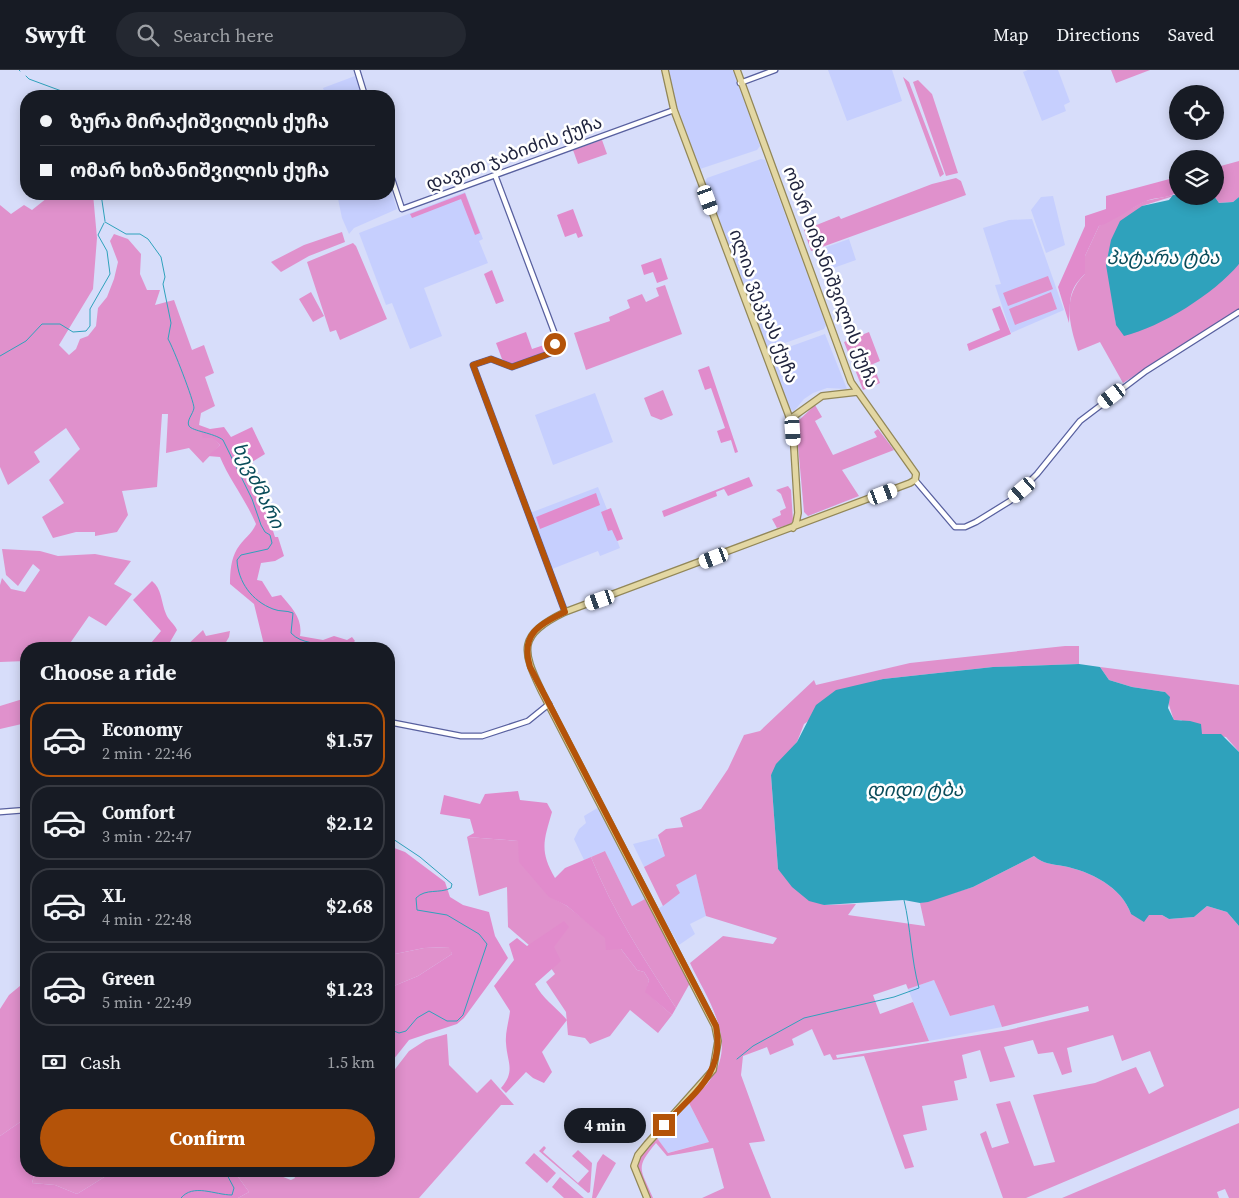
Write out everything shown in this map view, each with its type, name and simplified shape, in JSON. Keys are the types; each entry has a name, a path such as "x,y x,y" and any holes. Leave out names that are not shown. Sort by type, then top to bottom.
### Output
{"main road":[{"name":"ილია ვეკუას ქუჩა","path":"665,70 674,110 790,418 793,431 798,513"},
{"name":"ომარ ხიზანიშვილის ქუჩა","path":"737,70 740,83 857,392 914,470 915,480"},
{"path":"790,418 822,396 857,392"},
{"path":"647,1198 634,1166 638,1155 713,1070 718,1041 716,1026 530,667 526,654 527,646 531,636 543,622 565,612 812,521 915,480"},
{"path":"793,528 798,513"},
{"path":"798,513 803,519 812,521"}],"street":[{"path":"357,70 363,90"},
{"path":"740,83 775,70"},
{"name":"დავით ჯაბიძის ქუჩა","path":"395,188 402,209 674,110"},
{"path":"495,175 556,337 551,353 512,367 491,359 473,365 565,612"},
{"path":"915,480 955,527 976,522 996,511 1022,490 1080,421 1146,371 1239,312"},
{"path":"395,723 461,736 482,736 528,721 549,704"},
{"path":"0,812 20,810"}],"shaded area":[{"path":"668,70 734,70 760,146 757,150 700,169 672,92"},
{"path":"828,70 892,70 902,101 847,121"},
{"path":"1028,70 1058,70 1070,102 1064,105 1066,111 1042,121 1023,72"},
{"path":"1111,70 1150,70 1116,83"},
{"path":"355,76 360,90 324,90 323,88"},
{"path":"903,77 909,82 944,174 940,177"},
{"path":"918,80 932,94 958,173 946,176 913,82"},
{"path":"602,140 607,154 578,164 573,150"},
{"path":"761,159 765,160 826,325 824,329 771,348 767,348 705,182 707,178"},
{"path":"1239,161 1239,197 1233,202 1224,203 1224,165"},
{"path":"956,178 961,181 966,195 811,251 804,230 839,216 841,219 932,184"},
{"path":"1169,179 1169,196 1148,200 1099,226 1085,256 1085,274 1075,286 1071,296 1069,323 1058,287 1085,226 1085,216 1106,209 1106,196"},
{"path":"465,192 483,239 479,241 488,263 424,288 442,336 410,349 392,303 386,305 359,233"},
{"path":"465,193 480,233 475,235 461,199 412,218 410,214"},
{"path":"1053,196 1065,245 1046,253 1031,210 1041,197"},
{"path":"1169,196 1142,206 1113,300 1116,325 1239,264 1239,309 1123,383 1100,342 1078,351 1070,320 1070,301 1078,282 1085,274 1085,256 1099,226 1145,201"},
{"path":"44,200 94,200 97,238 93,289 59,345 69,355 76,349 80,339 88,336 96,326 98,308 107,297 114,279 118,262 110,241 114,234 128,239 141,254 140,274 147,290 160,290 155,305 174,300 192,350 204,345 214,373 205,377 215,406 201,413 199,425 220,445 203,463 189,448 166,453 168,414 162,414 157,487 122,491 128,515 117,532 95,536 95,532 76,532 53,538 42,517 64,503 49,480 80,449 66,428 34,452 40,462 8,485 0,467 0,205 11,214 24,205 32,210"},
{"path":"338,200 394,200 397,209 354,228 349,234 342,218"},
{"path":"573,209 583,236 578,238 576,233 565,237 557,215"},
{"path":"1032,219 1064,310 1011,333 995,285 1001,284 983,228 1009,220"},
{"path":"342,232 345,242 309,256 281,272 271,262 304,245"},
{"path":"849,239 856,260 822,272 815,251"},
{"path":"353,243 356,246 387,319 340,340 336,330 330,332 307,262"},
{"path":"661,258 668,279 657,283 653,272 644,275 641,265"},
{"path":"492,270 504,301 496,304 484,274"},
{"path":"1048,276 1053,289 1008,306 1003,293"},
{"path":"665,285 682,334 586,370 574,333 610,321 609,317 630,308 627,300 642,294 646,302 659,296 656,288"},
{"path":"311,292 324,316 313,322 299,299"},
{"path":"1051,292 1057,309 1015,325 1009,309"},
{"path":"1000,306 1011,334 969,351 967,344 1000,330 992,309"},
{"path":"526,332 532,349 553,342 550,350 510,365 502,359 496,343"},
{"path":"869,332 880,361 873,364 880,383 863,390 844,342"},
{"path":"825,334 847,389 827,388 813,393 804,399 794,411 790,409 770,356 772,353"},
{"path":"709,366 738,452 735,453 731,440 721,443 717,431 725,428 711,388 705,390 698,370"},
{"path":"663,390 673,415 661,420 651,416 644,398"},
{"path":"595,393 613,442 553,465 535,415"},
{"path":"815,405 822,417 815,421 833,455 877,437 874,432 878,429 894,450 842,470 859,496 808,516 804,512 796,423"},
{"path":"199,425 210,429 224,427 231,437 252,427 265,454 252,462 260,478 255,488 261,494 275,537 278,537 284,556 275,561 261,563 257,580 262,581 272,597 281,595 289,604 300,624 300,636 323,640 334,636 347,640 352,637 354,642 263,642 254,604 230,584 233,557 239,545 256,524 220,457 208,456 220,445 212,438 203,438"},
{"path":"749,477 753,486 728,496 724,489 716,492 717,496 664,517 662,511"},
{"path":"788,486 791,490 793,521 791,524 777,528 772,519 781,515 780,511 786,508 781,494 776,490"},
{"path":"598,487 619,539 617,540 620,548 600,556 598,551 552,569 530,513"},
{"path":"596,493 600,505 540,529 536,517"},
{"path":"611,508 623,539 617,541 612,530 608,531 601,512"},
{"path":"2,549 40,551 58,556 95,554 131,561 114,584 132,594 106,626 89,616 71,642 20,642 20,661 0,662 0,585 2,578 11,589 25,592 40,570 33,564 18,586 6,575"},
{"path":"152,581 155,584 160,592 167,616 177,630 170,642 152,642 161,631 133,600"},
{"path":"203,630 206,636 230,631 226,642 190,642"},
{"path":"1079,646 1079,664 993,667 883,679 862,685 804,724 797,742 771,775 778,869 824,905 856,904 848,915 925,926 920,903 973,887 1034,856 1041,861 1073,868 1094,876 1113,888 1127,904 1131,914 1162,915 1169,919 1194,917 1207,906 1227,912 1239,926 1239,1108 1026,1198 1003,1198 980,1134 986,1131 992,1148 1009,1143 996,1104 1010,1101 1034,1166 1055,1162 1033,1095 1095,1083 1136,1067 1149,1094 1164,1086 1150,1051 1122,1061 1113,1035 1067,1048 1072,1072 1062,1075 1053,1052 1038,1054 1033,1040 1004,1047 1015,1077 990,1082 980,1050 962,1055 967,1078 954,1081 958,1100 922,1106 927,1130 903,1135 914,1167 905,1169 864,1056 833,1060 830,1054 824,1056 812,1029 792,1039 794,1045 770,1055 767,1047 743,1056 741,1075 765,1141 749,1143 771,1198 702,1198 724,1188 713,1148 667,1156 656,1143 642,1164 643,1175 653,1198 650,1198 635,1166 638,1159 657,1138 668,1153 709,1142 689,1103 710,1081 719,1063 722,1048 721,1034 711,1004 690,963 723,936 773,944 777,938 706,916 696,874 676,885 680,893 663,906 644,867 665,856 658,835 666,829 683,827 680,818 701,809 728,769 744,735 760,731 814,680 816,685 910,663","holes":["934,980 950,1016 994,1005 1002,1027 1088,1006 1089,1011 1008,1030 837,1058 836,1055 929,1041 913,1002 880,1014 873,995 906,984 908,989"]},
{"path":"1100,667 1239,685 1239,752 1226,737 1201,734 1181,720 1174,721 1165,692 1132,687 1109,680"},
{"path":"20,700 20,724 0,729 0,706"},
{"path":"518,791 520,800 547,803 552,812 544,845 550,869 555,878 565,868 591,857 619,916 676,1008 672,1015 645,992 649,980 644,972 637,970 621,949 606,950 605,938 567,906 549,897 519,862 518,841 467,837 474,833 470,819 440,814 444,795 480,804 485,794"},
{"path":"599,807 646,899 632,906 605,851 584,860 574,839 579,829 586,823 584,816"},
{"path":"467,837 518,841 549,896 567,906 621,949 637,970 644,972 649,980 646,992 672,1015 658,1033 630,1010 610,1036 590,1044 585,1038 568,1035 566,1012 546,982 555,974 544,958 508,927 507,887 479,896"},
{"path":"657,838 666,856 644,867 633,844"},
{"path":"395,848 405,852 445,882 450,897 463,905 489,912 495,936 508,958 464,1018 457,1024 409,1040 395,1058 395,986 418,976 452,954 449,947 424,948 395,954"},
{"path":"605,851 632,906 645,899 690,983 676,1008 630,935 609,897 591,857"},
{"path":"696,873 706,916 690,924 695,934 679,945 658,909 680,893 676,885"},
{"path":"564,921 569,927 554,947 561,961 535,984 546,999 567,1020 542,1052 552,1072 544,1083 526,1072 506,1093 501,1088 506,1082 510,1066 506,1039 510,1011 494,986 514,960 509,944 517,938 527,946"},
{"path":"450,947 452,954 418,976 395,986 395,954 424,948"},
{"path":"934,980 950,1016 994,1005 1002,1027 929,1041 908,989"},
{"path":"20,986 20,1122 0,1136 0,1009 9,995"},
{"path":"447,1034 449,1065 477,1093 491,1079 514,1105 501,1105 419,1198 238,1198 249,1192 238,1177 283,1177 291,1180 295,1177 395,1177 395,1069 409,1051 426,1040"},
{"path":"689,1103 709,1142 667,1153 657,1138"},
{"path":"20,1122 20,1177 34,1177 32,1183 55,1185 77,1194 104,1177 238,1177 249,1192 238,1198 0,1198 0,1136"},
{"path":"1239,1123 1239,1198 1229,1198 1225,1189 1217,1192 1219,1198 1062,1198"},
{"path":"544,1146 546,1148 543,1152 578,1183 589,1171 572,1156 578,1150 592,1163 590,1192 588,1193 539,1151"},
{"path":"534,1153 556,1173 547,1183 525,1163"},
{"path":"603,1154 616,1163 596,1198 592,1198 597,1163"},
{"path":"34,1177 104,1177 77,1194 55,1185 32,1183"},
{"path":"560,1177 584,1198 564,1198 552,1187"}],"water":[{"name":"პატარა ტბა","path":"1239,197 1239,264 1216,287 1186,308 1139,332 1124,336 1116,325 1106,265 1111,240 1120,221 1142,206 1169,200 1169,205 1224,205 1224,203 1233,202"},
{"name":"დიდი ტბა","path":"1079,664 1100,667 1109,680 1132,687 1165,692 1170,697 1168,708 1174,720 1201,724 1202,734 1221,734 1239,752 1239,926 1227,912 1207,906 1194,917 1169,919 1162,915 1149,915 1144,922 1131,914 1127,904 1113,888 1094,876 1073,868 1041,861 1034,856 973,887 920,903 904,900 824,905 809,901 792,887 778,869 771,775 776,764 797,742 816,705 836,690 883,679 993,667"}],"waterway":[{"name":"ხევძმარი","path":"26,76 29,79 59,90"},
{"name":"ხევძმარი","path":"102,200 105,221"},
{"name":"ხევძმარი","path":"105,222 126,234 140,234 148,239 161,257 165,277 163,284 171,323 168,339 191,395 194,408 188,424 191,428 223,440 252,499 261,525 265,532 270,535 272,543 268,549 241,555 237,560 240,576 248,590 265,606 293,613 291,633 295,637 309,642"},
{"path":"0,356 26,341 42,324 60,324 73,332 86,331 90,326 90,309 110,274 107,251 98,235 104,223"},
{"name":"ხევძმარი","path":"395,840 420,857 452,884 451,888 446,890 420,895 416,898 417,910 447,915 479,934 487,944 463,1015 457,1021 447,1021 429,1011 417,1018 406,1031 399,1033 395,1031"},
{"path":"737,1059 753,1046 804,1018 894,997 919,988 904,900"},
{"name":"ხევძმარი","path":"181,1198 192,1191 198,1190 232,1195 234,1188 228,1177"}],"route":[{"path":"555,344 551,353 512,367 491,359 473,365 565,612 543,622 531,636 526,654 530,667 716,1026 717,1056 713,1070 664,1125"}]}
